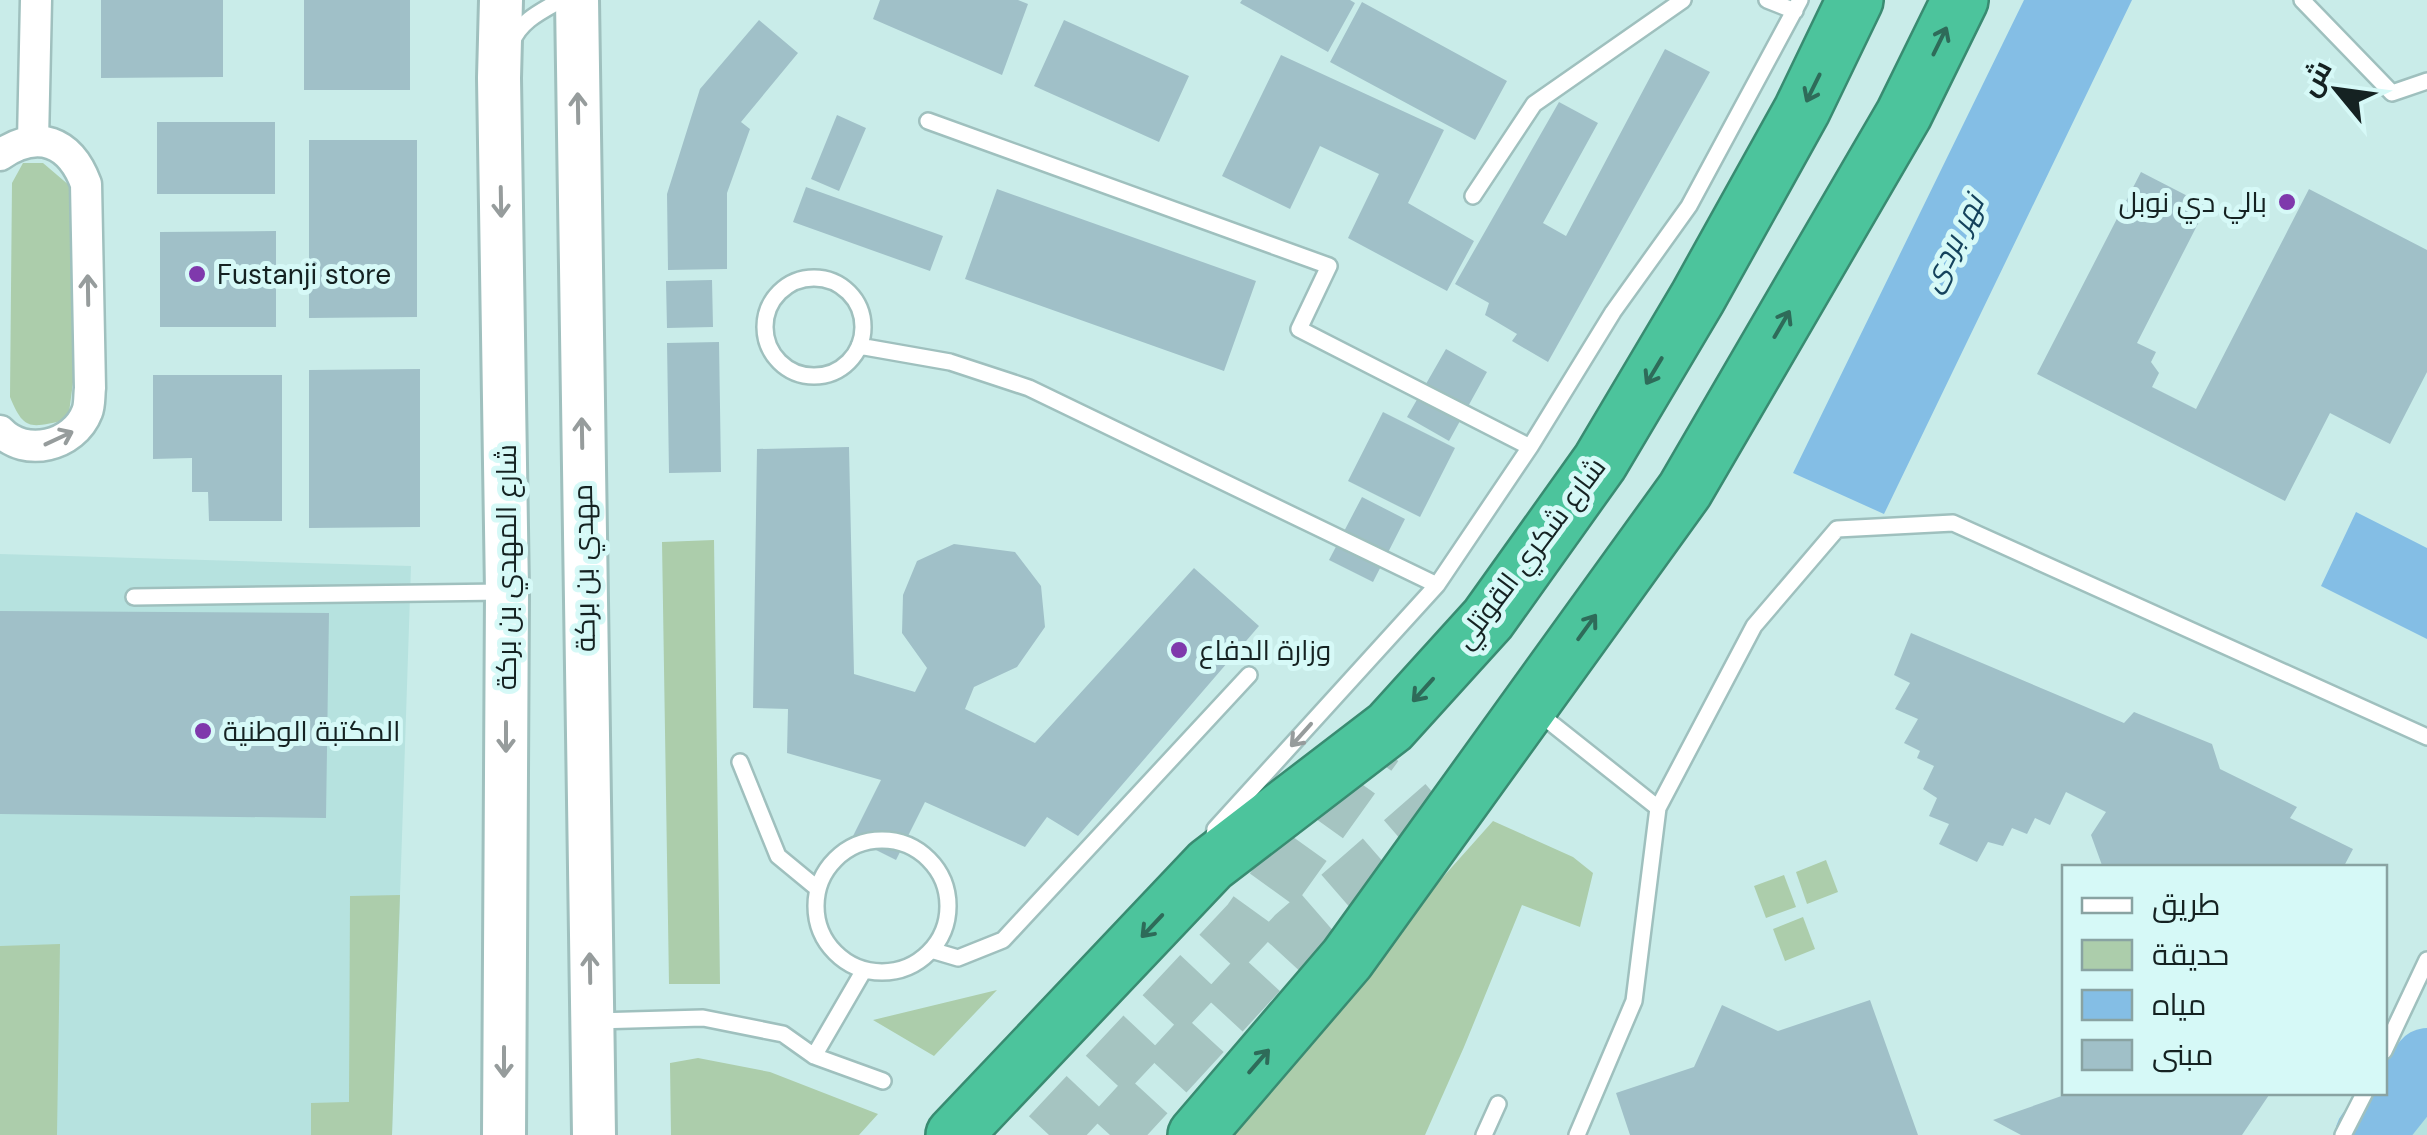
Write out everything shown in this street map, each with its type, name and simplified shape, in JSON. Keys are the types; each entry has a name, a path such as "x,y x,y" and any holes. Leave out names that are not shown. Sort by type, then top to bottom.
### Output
{"highway":[{"name":"شارع شكري القوتلي","path":"954,1135 1210,865 1390,726 1488,619 1600,462 1640,396 1802,110 1855,0"},
{"path":"1196,1135 1347,959 1685,490 1904,114 1960,0"}],"main road":[{"name":"شارع المهدي بن بركة","path":"501,0 508,592 504,1135"},
{"name":"مهدي بن بركة","path":"576,0 594,1135"}],"street":[{"path":"33,141 36,0"},
{"path":"0,155 15,145 33,141 52,143 68,152 80,167 86,184 90,388 87,412 73,432 52,445 27,446 4,437 0,431"}],"lane":[{"path":"499,78 516,34 528,20 561,0"},
{"path":"1473,196 1534,104 1682,0"},
{"path":"1210,865 1215,829 1437,585 1530,448 1613,312 1689,206 1798,6 1767,0"},
{"path":"2302,0 2392,92 2427,81"},
{"path":"928,121 1328,266 1298,329 1530,448"},
{"path":"829,279 844,287 862,314 859,346 838,370 807,375 779,361 770,347 766,316 783,289 797,281 829,279"},
{"path":"859,346 950,362 1029,388 1437,585"},
{"path":"1578,1135 1634,1001 1658,808 1754,626 1837,529 1954,523 2427,737"},
{"path":"134,597 508,592"},
{"path":"932,950 958,958 1003,940 1249,676"},
{"path":"1530,706 1658,808"},
{"path":"740,762 778,856 818,889"},
{"path":"860,843 903,843 922,853 937,869 946,888 948,910 943,931 932,950 918,962 882,973 864,970 846,962 830,948 820,930 816,910 818,889 826,870 860,843"},
{"path":"2387,1045 2427,960"},
{"path":"814,1056 864,970"},
{"path":"591,1021 703,1018 783,1034 814,1056 883,1081"},
{"path":"2343,1135 2363,1095"},
{"path":"1484,1135 1498,1104"}],"shaded area":[{"name":"المكتبة الوطنية","path":"0,554 411,566 392,1135 0,1135"},
{"path":"2427,1086 2427,1135 2387,1135"}],"green space":[{"path":"23,163 43,163 70,186 74,375 68,420 38,425 20,417 10,397 12,183"},
{"path":"714,540 720,984 669,984 662,542"},
{"path":"1493,821 1573,857 1593,873 1580,927 1522,905 1425,1135 1213,1135"},
{"path":"1826,860 1838,892 1807,904 1796,872"},
{"path":"1784,875 1796,907 1766,918 1754,886"},
{"path":"400,895 392,1135 311,1135 311,1103 349,1102 350,896"},
{"path":"1803,917 1815,949 1785,961 1773,929"},
{"path":"60,944 57,1135 0,1135 0,946"},
{"path":"997,990 934,1056 873,1020"},
{"path":"698,1058 770,1072 878,1114 859,1135 671,1135 670,1063"}],"water":[{"path":"2024,0 2132,0 1884,514 1793,473"},
{"path":"2356,512 2427,548 2427,639 2321,586"}],"building":[{"path":"101,0 223,0 223,77 101,78"},
{"path":"304,0 410,0 410,90 304,90"},
{"path":"880,0 1018,0 1028,4 1002,75 873,19"},
{"path":"1362,2 1507,81 1475,140 1330,62"},
{"path":"1240,3 1355,3 1328,52"},
{"path":"759,20 798,53 741,122 750,129 727,193 727,269 668,270 667,194 700,89"},
{"path":"1064,20 1189,76 1159,142 1034,86"},
{"path":"1665,49 1710,72 1548,362 1512,341 1517,334 1485,315 1489,303 1455,284 1559,102 1598,123 1543,223 1566,236"},
{"path":"1281,55 1444,130 1408,203 1474,241 1447,291 1348,238 1379,174 1320,146 1290,209 1222,176"},
{"path":"837,115 866,128 839,191 811,179"},
{"path":"157,122 275,122 275,194 157,194"},
{"path":"309,140 417,140 417,317 309,318"},
{"path":"2141,172 2207,206 2137,343 2156,352 2151,362 2159,373 2152,387 2196,409 2309,189 2427,250 2427,372 2390,444 2330,413 2285,501 2037,374"},
{"path":"806,187 943,236 930,271 793,222"},
{"path":"997,189 1256,281 1224,371 965,279"},
{"path":"276,231 276,327 160,327 160,232"},
{"path":"712,280 713,327 667,328 666,281"},
{"path":"719,342 721,472 669,473 667,343"},
{"path":"1446,349 1487,372 1449,441 1407,417"},
{"path":"420,369 420,527 309,528 309,370"},
{"path":"153,375 282,375 282,521 209,521 208,492 192,492 192,458 153,459"},
{"path":"1383,412 1455,448 1420,517 1348,481"},
{"name":"وزارة الدفاع","path":"849,447 854,674 915,692 927,668 902,633 903,595 917,561 954,544 1015,552 1041,586 1045,627 1017,667 974,687 965,709 1035,743 1194,568 1259,626 1078,836 1047,817 1025,847 925,802 896,860 852,838 881,780 787,753 788,709 753,708 757,449"},
{"path":"1362,497 1405,519 1373,582 1329,560"},
{"path":"0,611 329,613 326,818 0,814"},
{"path":"1911,633 2124,723 2134,712 2212,744 2220,769 2297,807 2290,818 2353,849 2345,865 2102,865 2091,835 2106,812 2066,792 2050,825 2035,818 2027,834 2012,828 2003,846 1988,842 1977,862 1939,844 1949,824 1929,816 1937,798 1923,789 1934,766 1917,758 1920,751 1904,743 1918,719 1895,709 1910,683 1894,675"},
{"path":"1870,1000 1918,1135 1630,1135 1616,1093 1694,1067 1722,1005 1778,1031"},
{"path":"2064,1095 2269,1095 2242,1135 2021,1135 1993,1120"}],"waterway":[{"name":"نهر بردى","path":"2369,1135 2427,1062"}],"tunnel":[{"path":"1049,1135 1249,922 1376,745"},
{"path":"1110,1135 1294,935 1449,800"}],"place":[{"name":"بالي دي نوبل","path":"2287,202"},
{"name":"Fustanji store","path":"197,274"},
{"name":"وزارة الدفاع","path":"1179,650"},
{"name":"المكتبة الوطنية","path":"203,731"}]}
